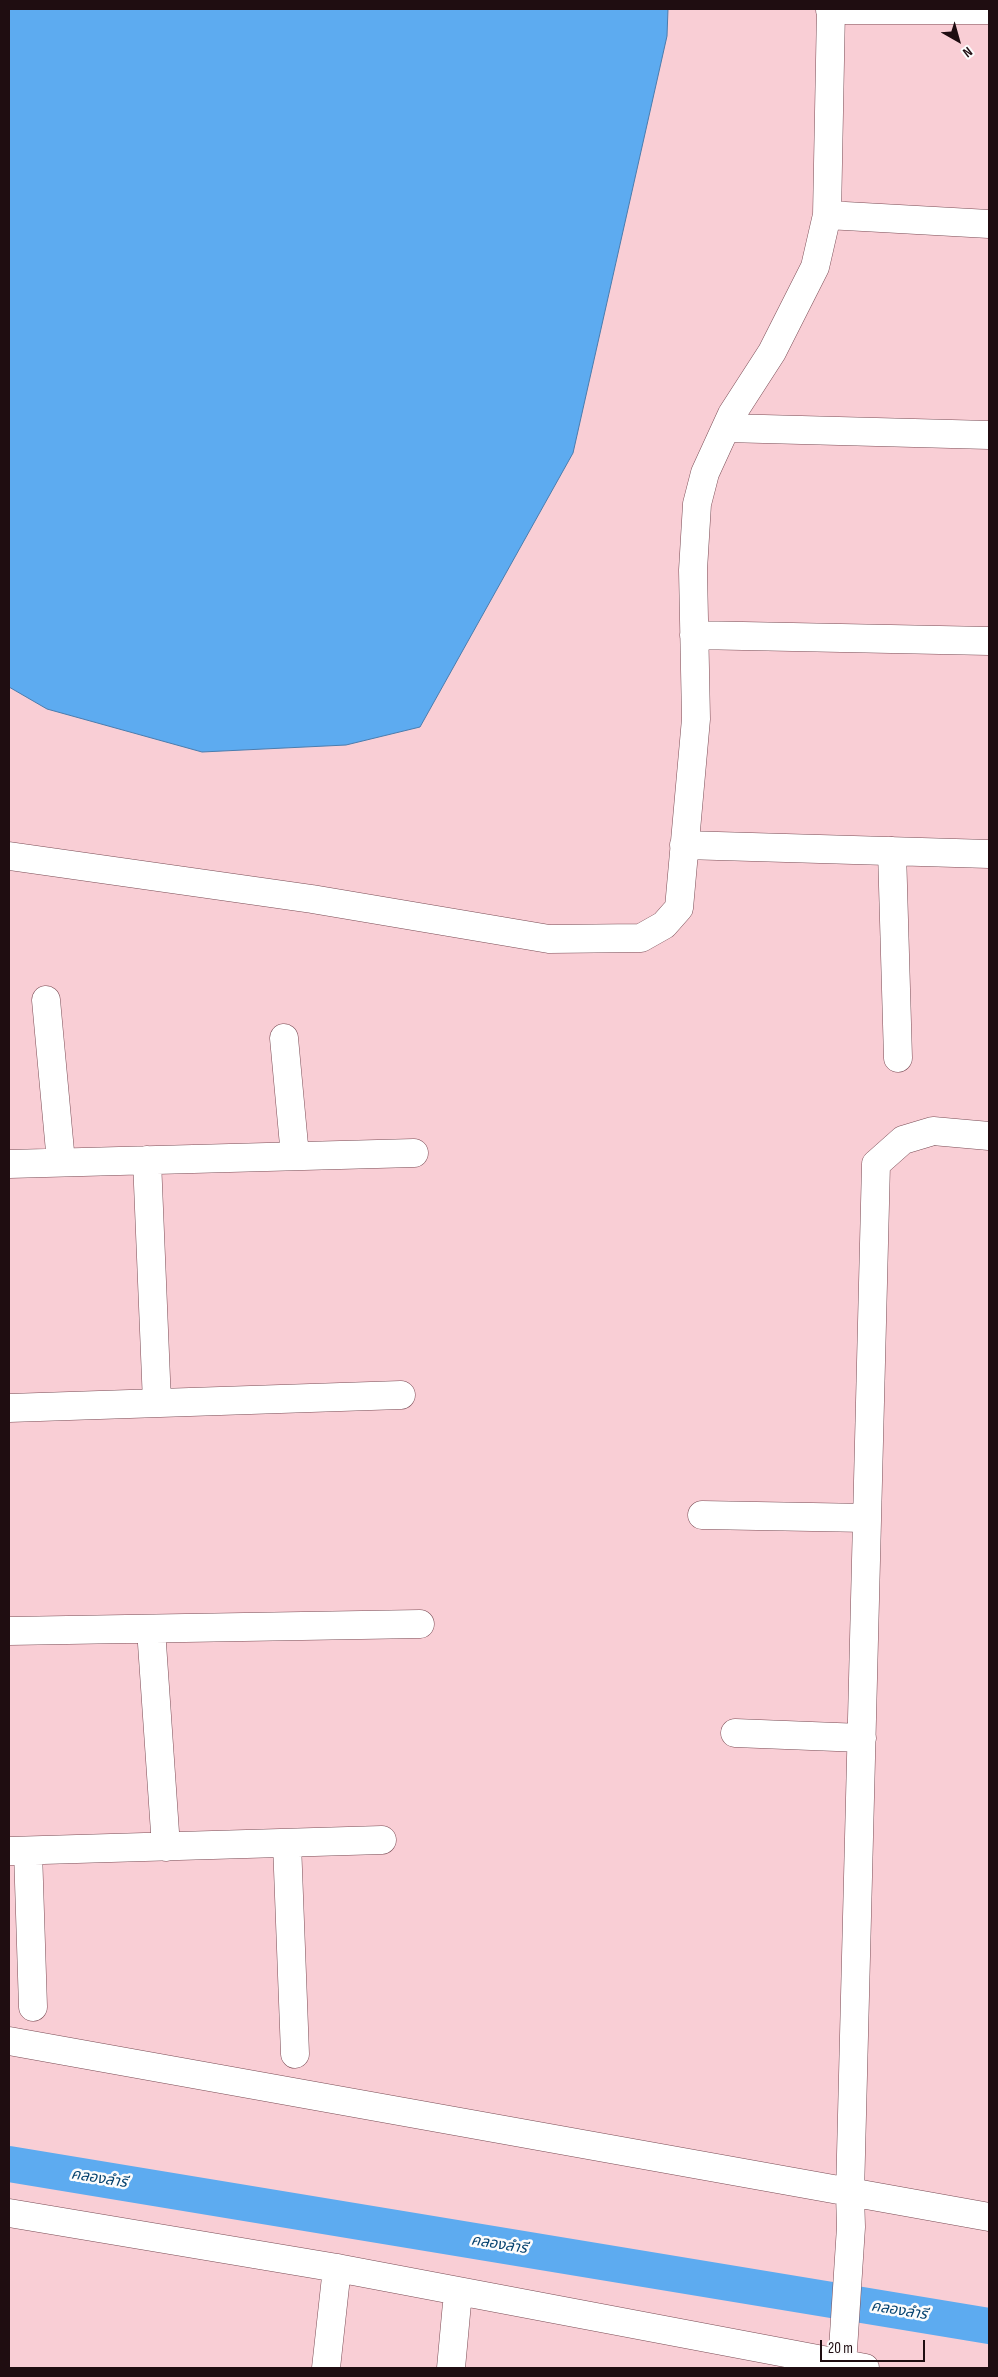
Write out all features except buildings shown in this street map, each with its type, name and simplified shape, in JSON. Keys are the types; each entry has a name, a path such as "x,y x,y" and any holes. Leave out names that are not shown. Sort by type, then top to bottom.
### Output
{"street":[{"path":"9,856 312,898 549,939 641,938 664,926 679,908 696,719 694,570 697,504 705,472 732,414 772,352 815,267 827,215 830,9 989,10"},
{"path":"827,215 989,224"},
{"path":"726,428 989,435"},
{"path":"694,635 989,641"},
{"path":"684,845 989,854"},
{"path":"892,851 898,1058"},
{"path":"46,1000 61,1162"},
{"path":"284,1038 295,1156"},
{"path":"9,2213 338,2268 458,2292 850,2358 850,2194 876,1164 903,1140 933,1131 989,1136"},
{"path":"9,1164 414,1153"},
{"path":"147,1160 157,1403"},
{"path":"9,1408 401,1395"},
{"path":"702,1515 867,1518"},
{"path":"9,1631 420,1624"},
{"path":"151,1629 166,1847"},
{"path":"735,1733 862,1738"},
{"path":"33,2007 18,1851 382,1840"},
{"path":"287,1843 295,2054"},
{"path":"9,2041 306,2093 850,2194 989,2217"},
{"path":"326,2368 338,2268"},
{"path":"451,2368 458,2292"}],"water":[{"path":"9,9 668,9 667,36 573,453 420,727 346,745 202,752 47,709 9,687"}],"waterway":[{"name":"คลองลำรี","path":"9,2164 989,2326"}]}
